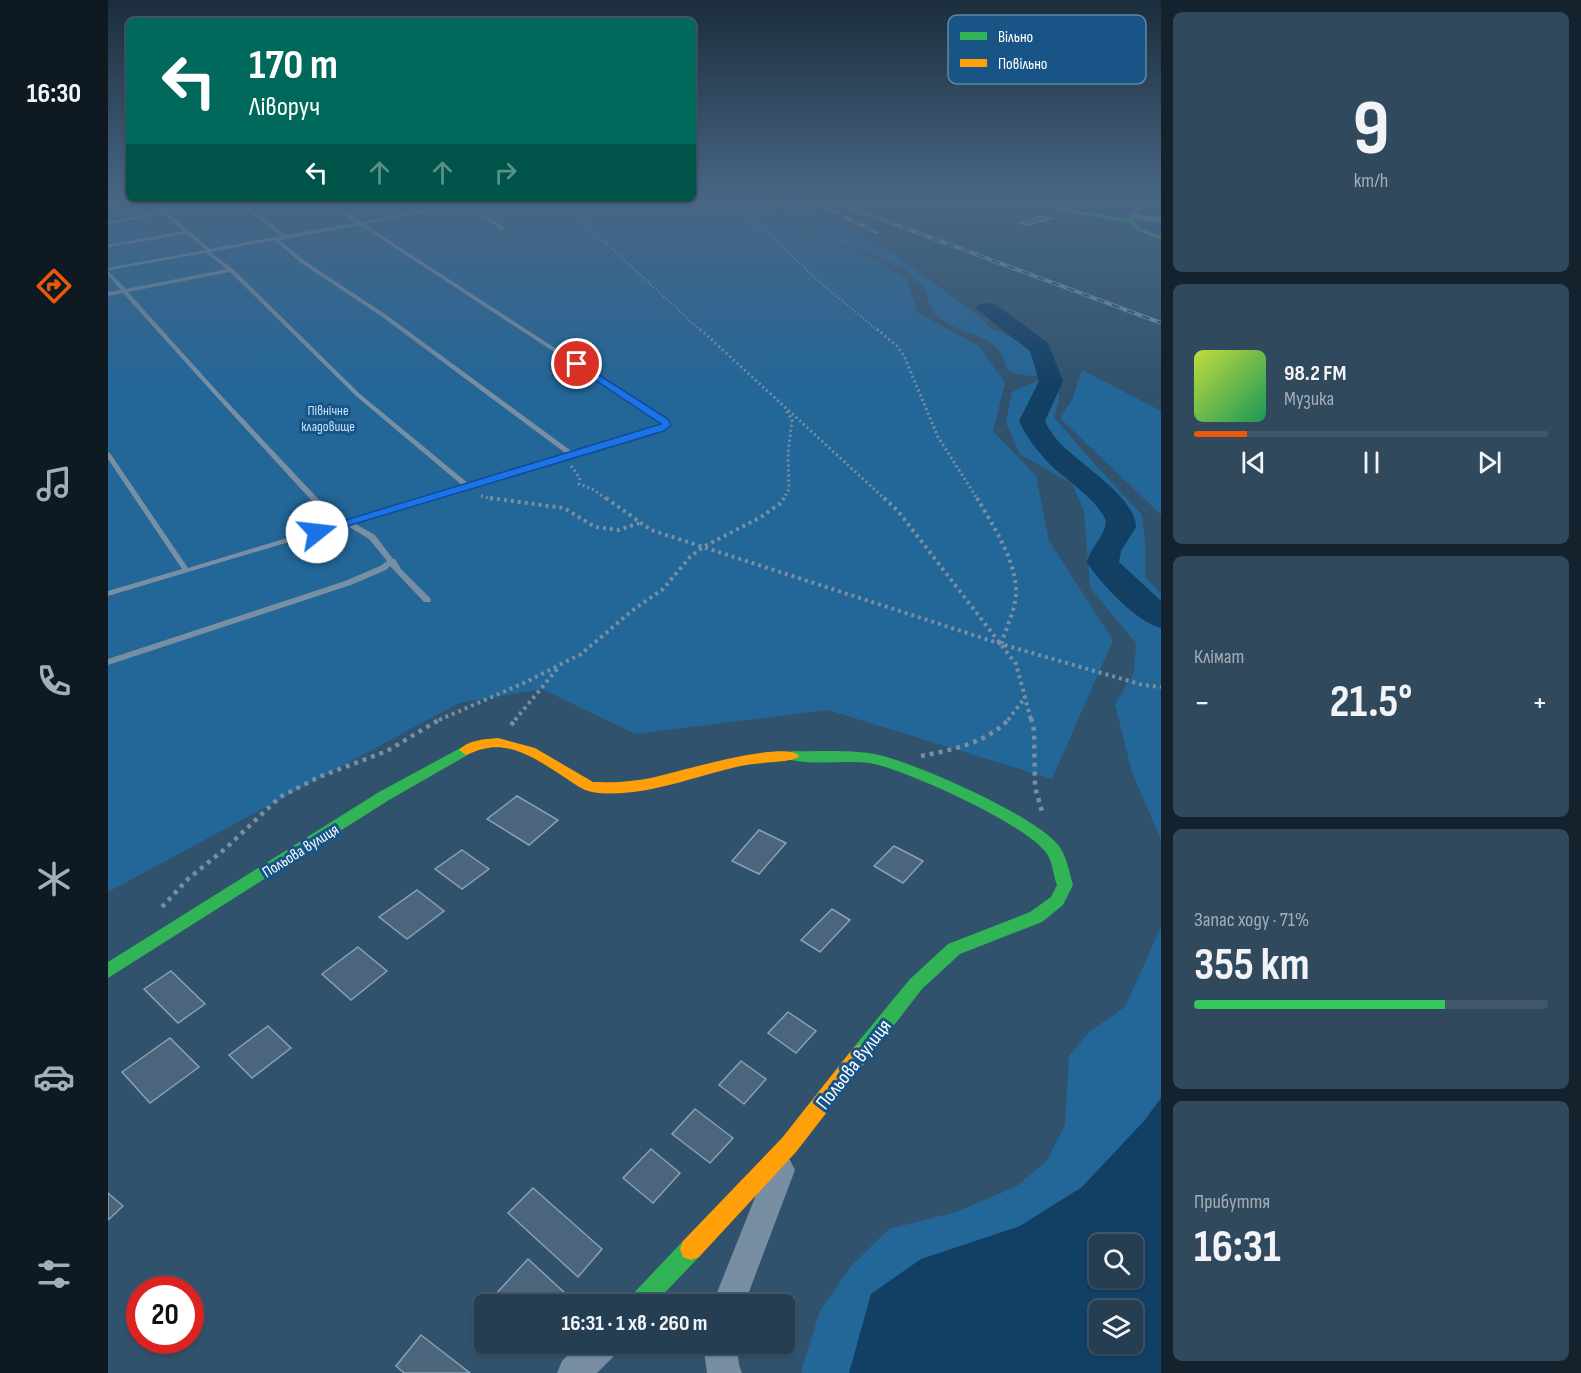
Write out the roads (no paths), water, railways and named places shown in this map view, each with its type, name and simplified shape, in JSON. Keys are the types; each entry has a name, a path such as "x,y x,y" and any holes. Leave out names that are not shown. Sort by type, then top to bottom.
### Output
{"street":[{"name":"Польова вулиця","path":"108,971 384,796 475,745 491,741 508,741 589,786 602,789 652,783 758,758 788,756 878,760 954,790 1000,812 1053,850 1065,885 1057,901 1036,917 954,950 916,984 789,1145 648,1294"},
{"path":"732,1294 789,1145"},
{"path":"574,1373 592,1354"},
{"path":"721,1354 722,1369 725,1373"}],"lane":[{"path":"144,263 108,270 124,291 339,526"},
{"path":"223,263 358,395 468,487"},
{"path":"305,263 383,315 574,456"},
{"path":"108,594 574,456 661,429 666,425 664,421 422,263"},
{"path":"108,294 231,270"},
{"path":"108,454 186,570"},
{"path":"348,523 372,537 398,571 426,600"},
{"path":"108,662 348,583 383,568 392,561"}],"waterway":[{"path":"987,309 1040,348 1051,381 1032,421 1039,435 1051,449 1117,511 1121,527 1106,551 1103,563 1122,584 1161,618"}],"railway":[{"path":"1000,263 1161,323"}],"park label":[{"name":"Північне кладовище","path":"328,418"}]}
